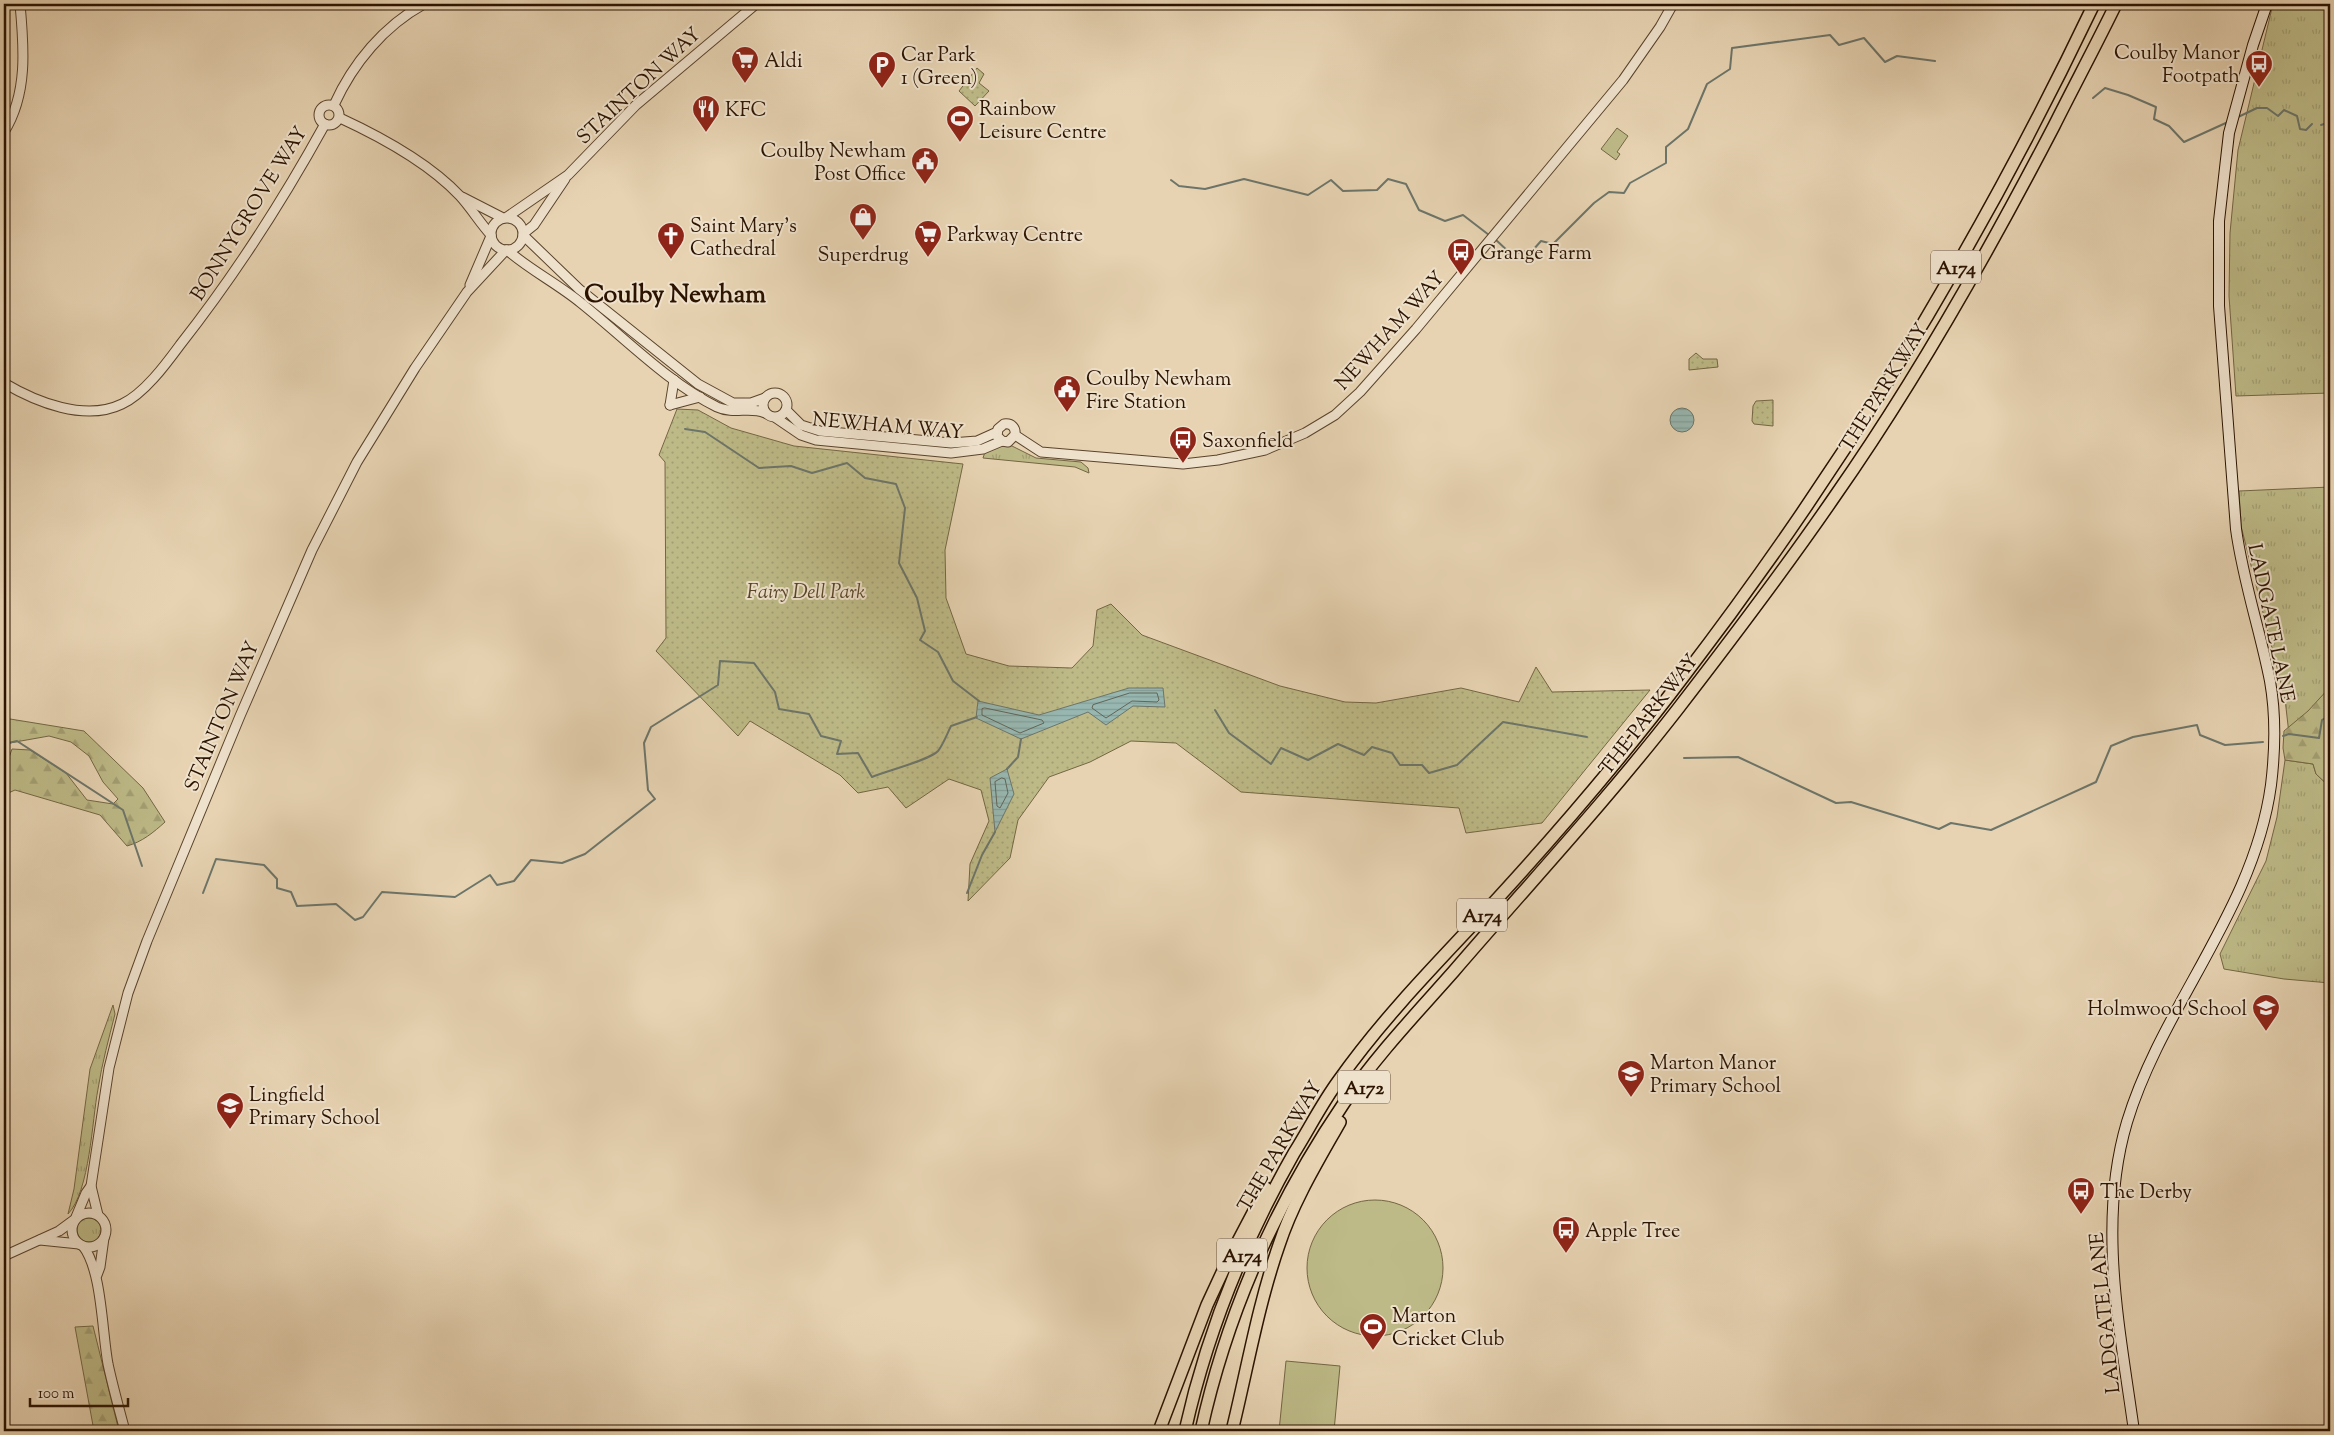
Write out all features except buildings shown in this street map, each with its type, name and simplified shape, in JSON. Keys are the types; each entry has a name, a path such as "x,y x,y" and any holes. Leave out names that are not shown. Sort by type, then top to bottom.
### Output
{"highway":[{"name":"THE PARKWAY","path":"1185,1431 1205,1352 1238,1263 1273,1191 1330,1092 1392,1013 1530,863 1588,795 1682,679 1732,613 1826,476 1916,336 1995,196 2094,4"},
{"name":"THE PARKWAY","path":"1201,1431 1228,1331 1259,1253 1276,1217 1317,1145 1345,1102 1401,1031 1638,758 1749,616 1837,494 1930,347 1984,256 2116,4"},
{"name":"A174","path":"2081,74 2106,39 2124,4"},
{"name":"A172","path":"1232,1431 1268,1280 1279,1244 1292,1212 1345,1114 1401,1031"},
{"name":"A174","path":"1159,1429 1207,1305 1226,1264 1263,1194 1298,1136 1330,1092"}],"main road":[{"name":"LADGATE LANE","path":"2134,1431 2113,1267 2112,1207 2117,1167 2128,1121 2148,1070 2246,877 2264,820 2273,764 2273,716 2270,684 2240,563 2236,530 2220,324 2219,221 2229,133 2253,45 2267,4"}],"street":[{"path":"4,132 16,108 22,73 24,52 20,4"},
{"path":"334,105 342,87 360,58 405,14 424,4"},
{"name":"STAINTON WAY","path":"524,234 534,225 568,175 636,105 756,4"},
{"name":"NEWHAM WAY","path":"524,234 579,289 698,384 733,403 751,403 772,394 779,394 785,399 786,410 801,425 820,431 951,443 976,442 997,432 999,426 1008,424 1013,426 1015,436 1041,452 1183,464 1218,460 1265,450 1305,433 1325,421 1360,392 1486,245 1623,80 1660,27 1673,4"},
{"path":"326,105 334,105 340,113 340,118 336,123 325,124 320,118 320,110 326,105"},
{"path":"340,118 400,150 426,168 460,196 491,236 496,246 506,250 516,247 524,234 516,220 505,218 460,196"},
{"name":"BONNYGROVE WAY","path":"4,383 32,397 71,410 92,411 124,404 144,388 216,300 263,230 325,124"},
{"name":"STAINTON WAY","path":"505,218 568,175"},
{"path":"491,236 495,222 505,218"},
{"name":"STAINTON WAY","path":"467,292 491,236"},
{"name":"STAINTON WAY","path":"98,1215 91,1186 109,1068 128,993 147,941 240,716 308,558 339,495 415,368 467,292 506,250"},
{"name":"NEWHAM WAY","path":"506,250 580,302 674,380 700,397 730,412 757,410 776,418 801,435 816,440 951,452 984,449 1002,441 1008,442 1015,436"},
{"path":"674,380 670,405 700,397"},
{"path":"765,398 762,405 765,413"},
{"name":"NEWHAM WAY","path":"776,418 786,410"},
{"path":"997,432 1002,441"},
{"name":"STAINTON WAY","path":"75,1219 91,1186"},
{"path":"4,1256 59,1231 84,1213 98,1215 105,1223 100,1268 97,1275"},
{"path":"75,1219 72,1230 81,1245 88,1252 97,1275 108,1364 125,1431"},
{"path":"40,1240 92,1246 104,1238"}],"green space":[{"path":"2273,4 2330,4 2330,393 2236,396 2229,296 2230,233 2238,150"},
{"path":"977,68 984,74 979,83 989,91 975,106 959,91"},
{"path":"1617,128 1628,136 1617,152 1620,154 1616,160 1601,149"},
{"path":"1696,353 1703,359 1717,359 1718,367 1689,370 1689,359"},
{"path":"1773,400 1773,426 1754,424 1752,421 1753,406 1756,401"},
{"name":"Fairy Dell Park","path":"677,409 698,410 731,428 794,446 963,464 945,550 946,598 966,654 1009,666 1072,668 1093,646 1097,610 1111,604 1142,635 1280,686 1345,702 1376,703 1461,688 1519,702 1536,667 1552,692 1650,690 1542,823 1466,833 1459,808 1241,792 1176,743 1131,741 1090,762 1049,777 1018,820 1010,858 968,901 970,864 989,821 981,790 949,779 906,808 888,787 858,793 840,775 750,721 738,736 656,651 666,638 665,462 659,455"},
{"path":"994,445 1010,445 1036,458 1081,462 1088,468 1089,473 1075,467 983,458 985,452"},
{"path":"2330,487 2330,715 2289,734 2285,699 2241,526 2239,491"},
{"path":"2330,687 2330,787 2316,774 2313,764 2285,760 2283,748 2284,731 2308,711"},
{"path":"4,718 84,731 143,788 165,822 143,839 127,846 100,815 15,790 4,795 4,772 12,749 30,750 66,773 87,800 113,804 118,799 103,782 89,756 71,742 49,736 4,744"},
{"path":"2285,760 2313,764 2316,774 2330,787 2330,983 2284,979 2224,969 2220,954 2266,861 2277,817"},
{"path":"113,1005 115,1014 100,1079 86,1173 75,1203 68,1214 74,1189 90,1069"},
{"path":"1375,1200 1401,1205 1423,1220 1438,1242 1443,1268 1438,1294 1423,1316 1401,1331 1375,1336 1349,1331 1327,1316 1312,1294 1307,1268 1312,1242 1327,1220 1349,1205"},
{"path":"89,1218 98,1221 101,1230 98,1239 89,1242 80,1239 77,1230 80,1221"},
{"path":"93,1326 119,1431 94,1431 75,1327"},
{"path":"1286,1361 1340,1366 1334,1431 1279,1431"}],"water":[{"path":"1682,408 1687,409 1693,415 1693,425 1687,431 1682,432 1677,431 1671,425 1670,420 1671,415 1677,409"},
{"path":"1129,688 1163,688 1165,707 1133,706 1106,725 1088,712 1021,739 976,718 978,701 1039,715"},
{"path":"1007,769 1014,794 995,832 990,778"}],"waterway":[{"path":"1495,239 1511,254 1533,250 1541,241 1553,244 1594,203 1609,192 1624,193 1630,183 1666,163 1666,147 1688,129 1707,84 1730,69 1732,48 1830,35 1839,45 1864,38 1885,62 1897,56 1935,61"},
{"path":"2093,98 2105,88 2156,107 2154,119 2169,126 2184,142 2228,122"},
{"path":"2236,118 2257,108 2267,108 2278,116 2284,110 2297,116 2300,129 2306,130 2312,124"},
{"path":"2321,125 2330,122"},
{"path":"1171,180 1179,186 1205,189 1244,179 1308,195 1331,180 1343,191 1377,190 1388,179 1406,184 1419,210 1445,221 1463,215 1489,235"},
{"path":"685,429 705,432 759,468 791,466 812,473 847,463 865,478 896,484 905,508 899,563 917,598 925,631 920,640 938,652 953,681 979,701"},
{"path":"203,893 216,859 264,865 277,879 277,888 291,892 297,906 336,904 355,920 363,917 382,892 455,897 490,875 497,885 514,881 531,860 562,863 585,854 655,799 648,790 644,743 651,727 718,685 720,661 754,663 775,692 779,709 809,714 821,736 841,741 837,754 858,753 872,777 917,762 933,754 940,749 951,726 977,717"},
{"path":"1215,710 1229,733 1271,764 1281,748 1308,760 1338,744 1364,755 1372,747 1392,753 1400,765 1422,765 1429,773 1457,765 1503,722 1587,737"},
{"path":"2283,736 2289,734 2319,738 2322,720 2330,715"},
{"path":"1684,758 1738,757 1836,803 1851,802 1939,829 1951,823 1991,830 2096,782 2111,746 2133,737 2197,725 2200,735 2225,745 2263,742"},
{"path":"1007,769 1018,757 1021,739"},
{"path":"4,744 17,741 123,810 142,866"},
{"path":"967,893 982,855 995,832"}],"place":[{"name":"Aldi","path":"745,84"},
{"name":"Coulby Manor Footpath","path":"2259,88"},
{"name":"Car Park 1 (Green)","path":"882,89"},
{"name":"KFC","path":"706,133"},
{"name":"Rainbow Leisure Centre","path":"960,143"},
{"name":"Coulby Newham Post Office","path":"925,185"},
{"name":"Superdrug","path":"863,241"},
{"name":"Parkway Centre","path":"928,258"},
{"name":"Saint Mary's Cathedral","path":"671,260"},
{"name":"Grange Farm","path":"1461,276"},
{"name":"Coulby Newham Fire Station","path":"1067,413"},
{"name":"Saxonfield","path":"1183,464"},
{"name":"Holmwood School","path":"2266,1032"},
{"name":"Marton Manor Primary School","path":"1631,1098"},
{"name":"Lingfield Primary School","path":"230,1130"},
{"name":"The Derby","path":"2081,1215"},
{"name":"Apple Tree","path":"1566,1254"},
{"name":"Marton Cricket Club","path":"1373,1351"}],"district":[{"name":"Coulby Newham","path":"675,293"}]}
